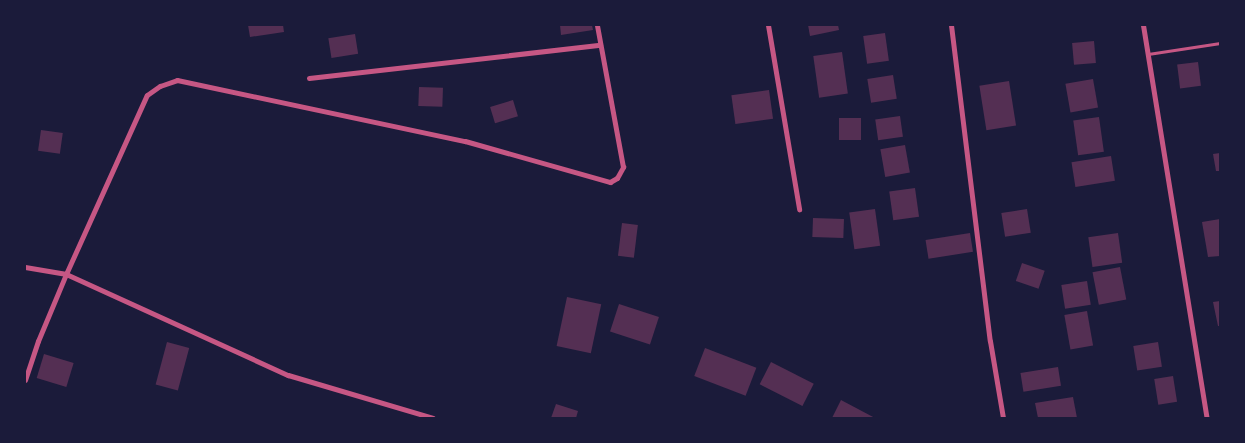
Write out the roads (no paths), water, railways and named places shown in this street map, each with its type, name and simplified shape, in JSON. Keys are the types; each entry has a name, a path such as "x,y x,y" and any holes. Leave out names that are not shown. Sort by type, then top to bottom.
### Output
{"street":[{"path":"25,380 38,342 66,274 146,95 160,86 177,80 465,141 610,182 617,178 623,168 597,25"},
{"path":"768,25 798,208"},
{"path":"950,25 990,341 1003,418"},
{"path":"1143,25 1206,418"},
{"path":"309,78 600,45"},
{"path":"25,267 66,274 288,375 433,418"}],"lane":[{"path":"1147,54 1220,43"}]}
